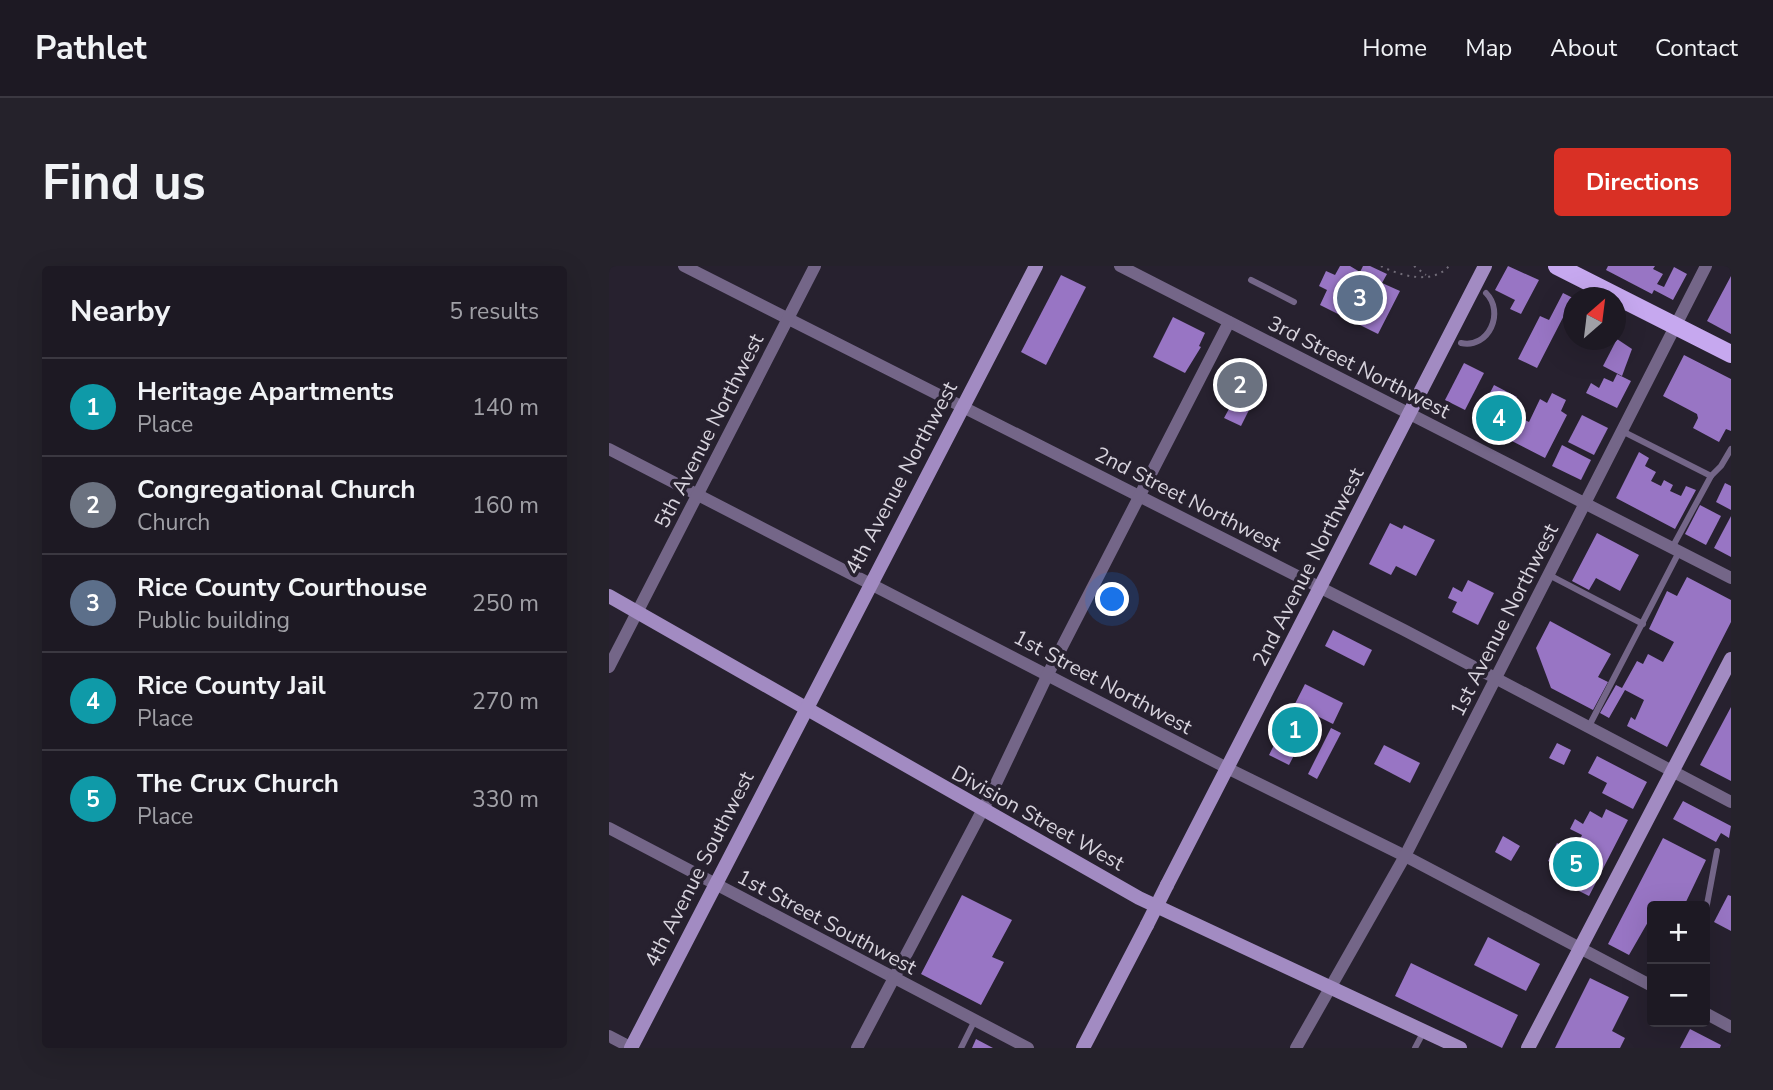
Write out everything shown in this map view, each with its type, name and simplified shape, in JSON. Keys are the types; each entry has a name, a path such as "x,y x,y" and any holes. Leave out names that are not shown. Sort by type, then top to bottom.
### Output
{"main road":[{"path":"1556,266 1731,354"}],"street":[{"name":"2nd Street Northwest","path":"684,266 1495,678 1731,802"},
{"name":"5th Avenue Northwest","path":"609,667 815,266"},
{"name":"4th Avenue Northwest","path":"804,709 1036,266"},
{"name":"3rd Street Northwest","path":"1120,266 1731,578"},
{"name":"2nd Avenue Northwest","path":"1083,1048 1229,769 1485,266"},
{"name":"1st Avenue Northwest","path":"1296,1048 1405,856 1706,266"},
{"path":"857,1048 982,811 1048,674 1229,321"},
{"name":"1st Street Northwest","path":"609,449 1229,769 1405,856 1647,983"},
{"name":"Division Street West","path":"609,596 982,811 1139,898 1460,1048"},
{"path":"1528,1048 1731,659"},
{"name":"4th Avenue Southwest","path":"631,1048 804,709"},
{"name":"1st Street Southwest","path":"609,828 1028,1048"},
{"path":"1710,1016 1731,1027"},
{"path":"609,1036 631,1048"}],"lane":[{"path":"1251,281 1294,302"},
{"path":"1461,343 1472,345 1483,340 1497,313 1496,302 1486,293"},
{"path":"1622,431 1711,476"},
{"path":"1588,728 1643,624 1711,476 1731,449"},
{"path":"1549,575 1643,624"},
{"path":"1708,901 1717,852"},
{"path":"961,1048 975,1020"},
{"path":"1415,1048 1424,1031"}],"path":[{"path":"1381,266 1410,277 1445,271 1449,266"},
{"path":"1414,266 1426,276"}],"building":[{"path":"1340,266 1350,266 1360,272 1363,266 1370,266 1387,274 1382,283 1400,291 1378,334 1320,305 1327,290 1319,286 1326,271 1335,275"},
{"path":"1508,266 1539,280 1521,314 1510,309 1515,300 1495,290"},
{"path":"1608,266 1655,266 1653,269 1663,274 1657,284 1664,287 1674,267 1687,274 1673,300 1654,290 1652,294 1606,270"},
{"path":"1061,275 1086,287 1046,365 1021,352"},
{"path":"1731,276 1731,334 1707,321"},
{"path":"1563,293 1563,317 1537,368 1518,359 1540,316 1549,320"},
{"path":"1173,317 1205,333 1199,346 1201,347 1185,373 1153,357"},
{"path":"1626,345 1632,349 1622,376 1603,366 1611,350 1626,350"},
{"path":"1684,355 1731,379 1731,431 1726,429 1719,442 1693,428 1697,414 1663,396"},
{"path":"1241,360 1260,370 1246,396 1254,400 1241,426 1224,418 1230,407 1220,402"},
{"path":"1464,363 1484,373 1465,410 1445,400"},
{"path":"1617,374 1631,381 1617,408 1586,393 1591,383 1599,388 1604,378 1613,382"},
{"path":"1494,385 1517,397 1509,412 1529,422 1540,399 1547,403 1552,393 1566,400 1561,411 1567,415 1545,458 1475,422"},
{"path":"1582,415 1608,428 1594,455 1568,442"},
{"path":"1562,445 1591,460 1581,480 1552,466"},
{"path":"1639,452 1649,458 1645,466 1656,472 1651,481 1661,486 1664,480 1673,485 1670,491 1681,496 1686,486 1696,490 1675,529 1616,498"},
{"path":"1725,483 1731,486 1731,510 1716,502"},
{"path":"1700,505 1721,516 1706,545 1685,534"},
{"path":"1731,516 1731,557 1714,548"},
{"path":"1390,523 1402,529 1404,525 1435,540 1416,576 1396,566 1391,575 1369,564"},
{"path":"1597,533 1639,555 1620,591 1596,578 1589,590 1572,581"},
{"path":"1687,577 1731,600 1731,622 1667,747 1627,726 1631,717 1635,720 1644,700 1625,690 1609,718 1600,713 1616,685 1622,688 1637,661 1643,664 1648,654 1663,662 1674,642 1649,629 1667,591 1677,596"},
{"path":"1468,580 1494,593 1478,625 1452,612 1457,602 1448,598 1453,587 1462,592"},
{"path":"1550,621 1611,654 1598,677 1608,682 1593,710 1551,688 1536,648"},
{"path":"1333,630 1372,650 1364,666 1325,646"},
{"path":"1305,684 1343,703 1333,724 1315,715 1289,765 1269,755"},
{"path":"1731,707 1731,781 1700,765"},
{"path":"1331,728 1341,733 1317,779 1308,774"},
{"path":"1557,743 1571,750 1564,765 1549,758"},
{"path":"1384,745 1420,763 1410,783 1374,764"},
{"path":"1597,756 1647,782 1633,809 1602,793 1607,783 1588,773"},
{"path":"1683,801 1731,826 1729,838 1721,833 1716,842 1673,819"},
{"path":"1606,809 1628,820 1589,896 1571,887 1577,875 1548,861 1557,843 1574,852 1582,835 1570,829 1575,819 1583,824 1590,811 1602,818"},
{"path":"1503,836 1520,846 1511,861 1495,852"},
{"path":"1663,838 1706,860 1686,901 1647,901 1647,924 1629,955 1608,944"},
{"path":"962,895 1012,920 992,957 1004,962 981,1005 921,974"},
{"path":"1728,895 1731,896 1731,931 1714,922"},
{"path":"1488,937 1540,964 1526,991 1474,965"},
{"path":"1411,963 1518,1015 1502,1048 1395,996"},
{"path":"1590,978 1629,997 1612,1031 1625,1038 1620,1048 1555,1048"},
{"path":"1690,1029 1721,1045 1720,1048 1680,1048"},
{"path":"976,1039 993,1048 972,1048"}],"place":[{"name":"Rice County Courthouse","path":"1360,298"},
{"name":"Congregational Church","path":"1240,385"},
{"name":"Rice County Jail","path":"1499,418"},
{"name":"Heritage Apartments","path":"1295,730"},
{"name":"The Crux Church","path":"1576,864"}]}
